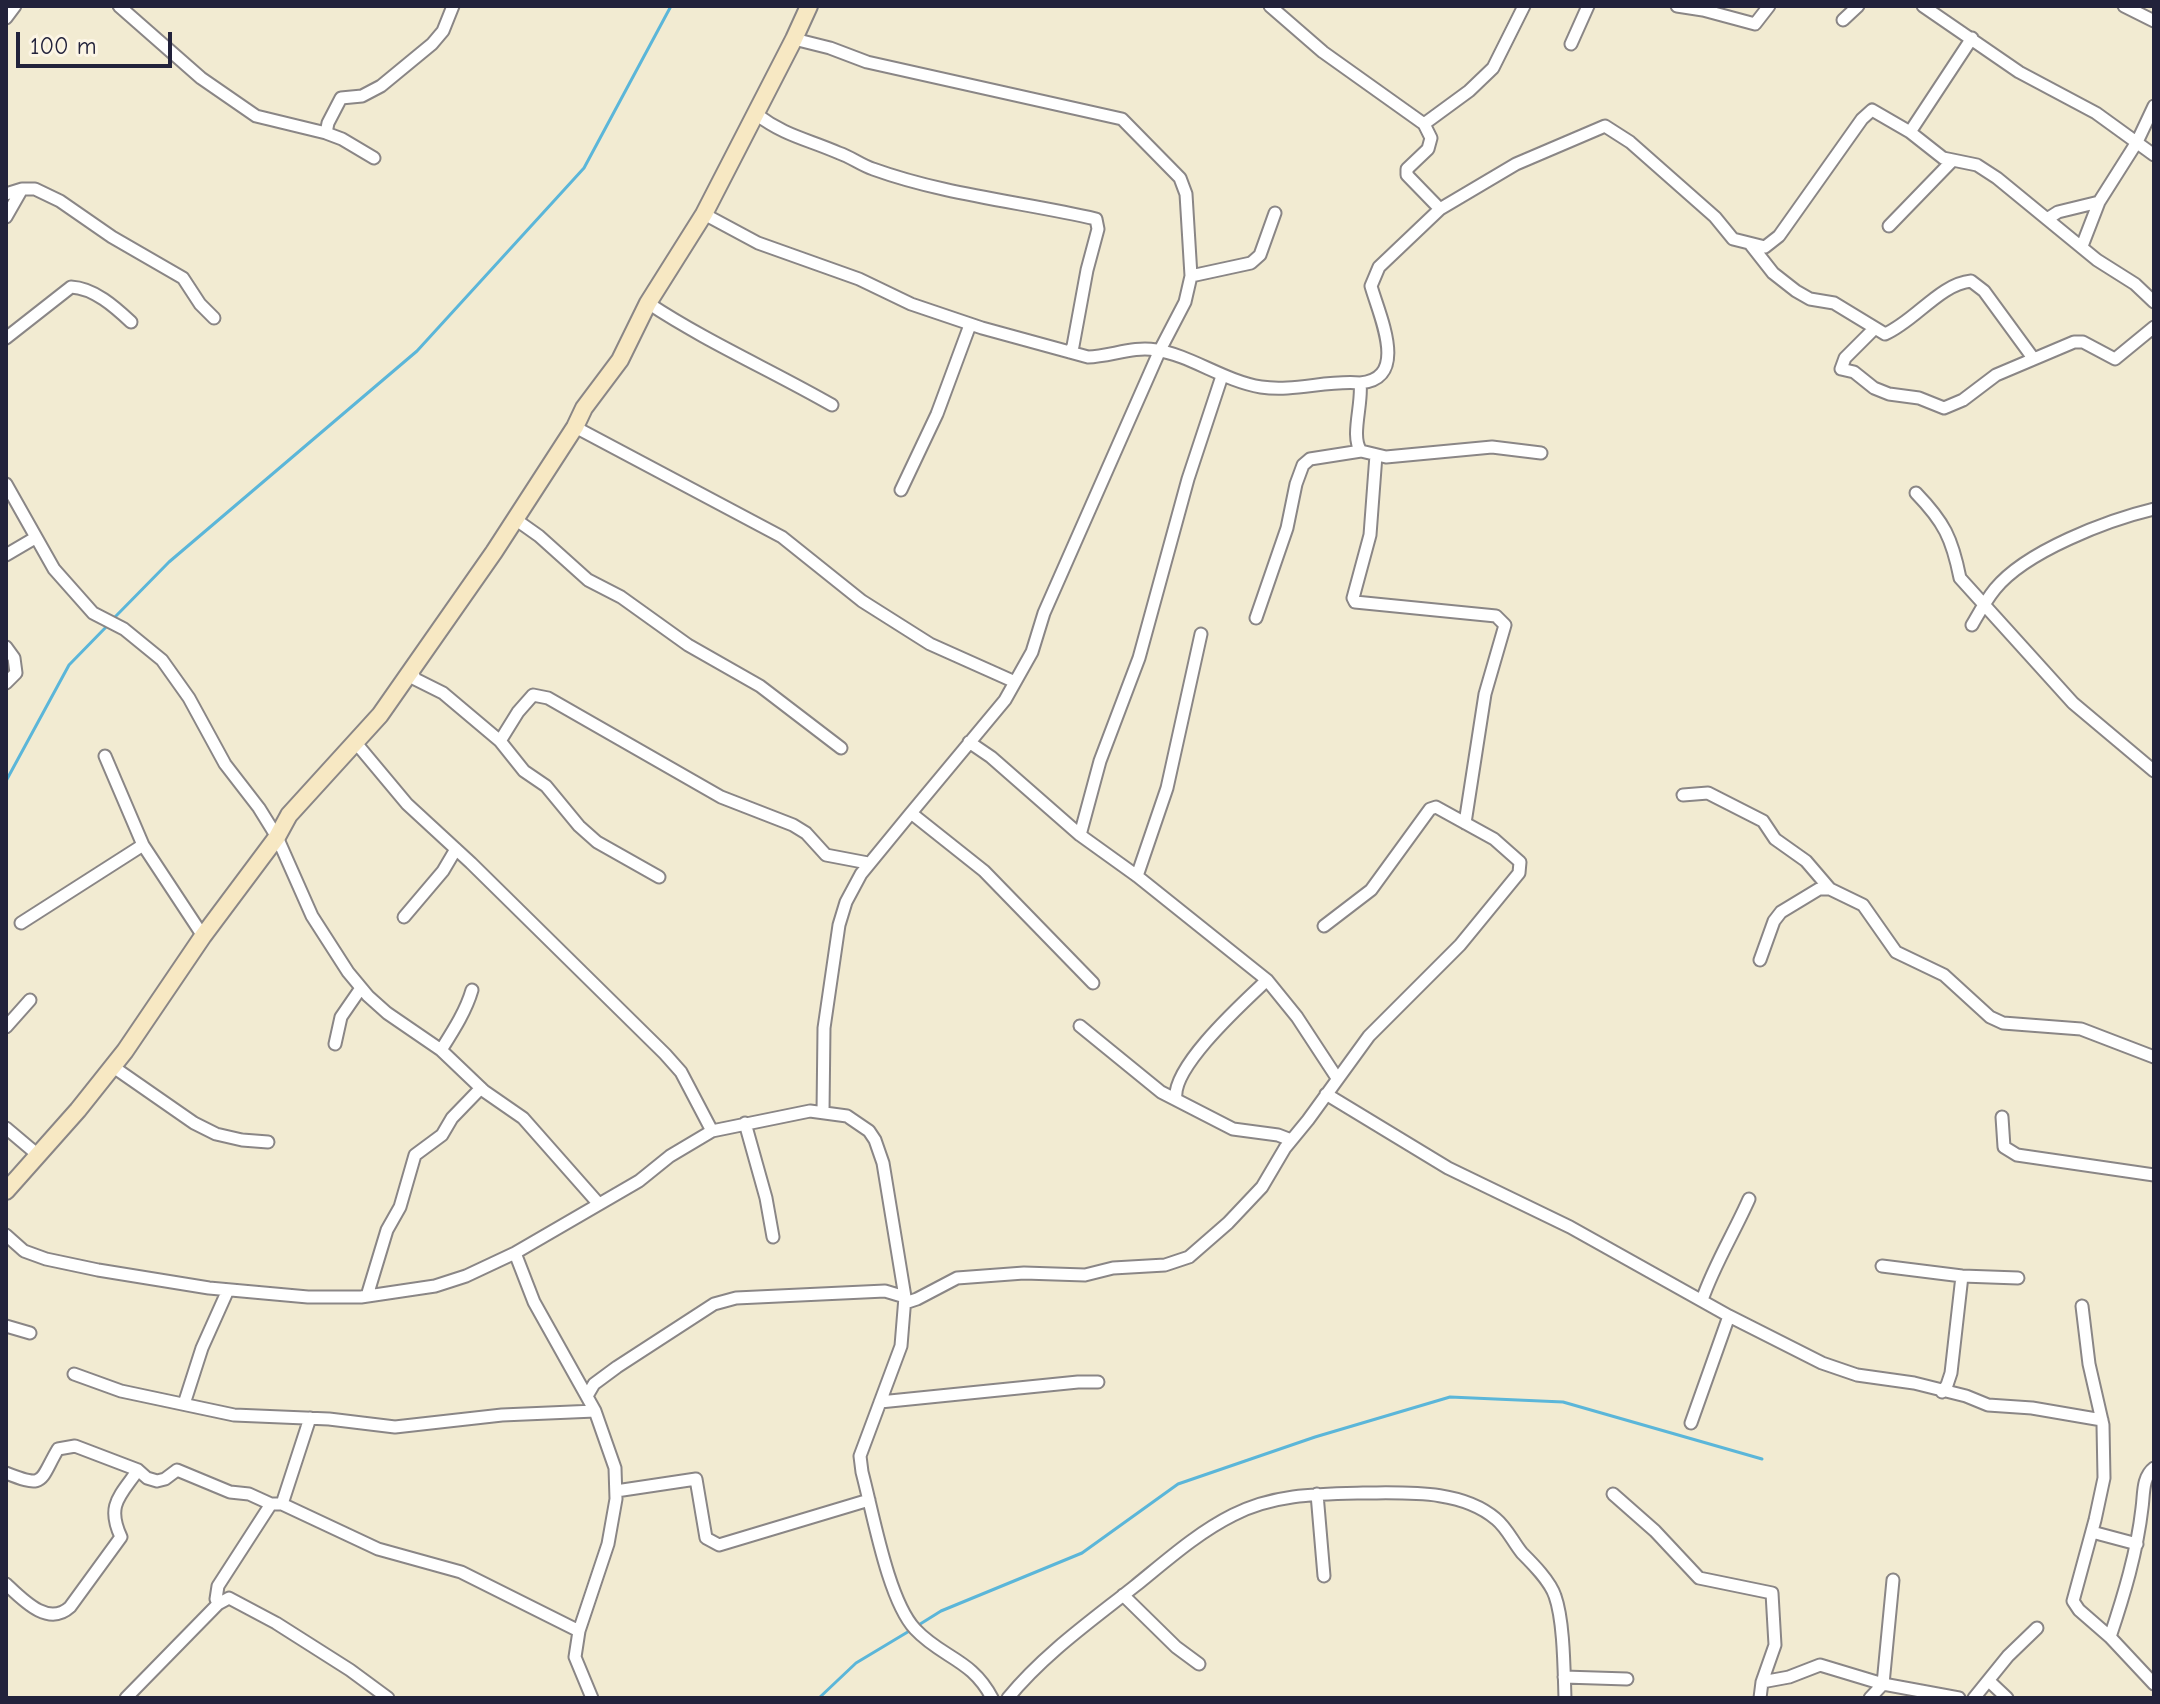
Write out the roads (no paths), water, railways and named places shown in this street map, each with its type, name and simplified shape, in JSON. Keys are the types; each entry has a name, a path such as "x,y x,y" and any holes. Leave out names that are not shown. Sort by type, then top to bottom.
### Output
{"street":[{"path":"6,18 15,6"},
{"path":"119,6 201,78 245,110 256,116 326,133 374,158"},
{"path":"326,133 341,98 362,96 381,86 432,44 443,31 453,6"},
{"path":"6,1191 112,1066 277,837 289,815 356,743 412,670 515,519 584,408 620,360 648,303 704,214 809,6"},
{"path":"1270,6 1323,52 1424,124 1431,138 1428,149 1407,169 1407,175 1440,209"},
{"path":"1424,124 1469,91 1493,68 1524,6"},
{"path":"1571,44 1588,6"},
{"path":"1677,6 1755,24 1769,6"},
{"path":"1843,20 1858,6"},
{"path":"1923,6 2019,72 2076,101 2154,155"},
{"path":"2124,6 2154,21"},
{"path":"1910,132 1972,38"},
{"path":"794,39 867,62 1122,119 1180,178 1186,194 1191,276 1185,302 1160,350 1044,613 1032,652 1005,700 868,863 853,887 839,925 824,1028 823,1112"},
{"path":"2082,246 2099,202 2137,142 2154,106"},
{"path":"704,214 758,243 834,269 911,304 970,325 1088,357 1160,350 1222,376 1265,387 1308,386 1330,381 1373,382 1384,373 1390,355 1371,286 1379,267 1440,209 1516,164 1605,126 1630,142 1715,217 1733,239 1765,247 1779,236 1862,119 1872,110 1910,132 1943,158 1977,165 1997,178 2154,302"},
{"path":"756,114 779,131 841,153 881,172 967,195 993,197 1096,219 1098,229 1070,352"},
{"path":"1889,226 1952,161"},
{"path":"6,217 22,189"},
{"path":"6,194 35,189 60,201 112,237 183,278 200,304 214,318"},
{"path":"2047,219 2058,212 2099,202"},
{"path":"1191,276 1251,263 1260,255 1275,213"},
{"path":"1751,245 1773,273 1796,291 1810,299 1834,303 1885,334 1901,327 1957,282 1971,281 1984,291 2033,358"},
{"path":"6,338 71,287 82,287 131,322"},
{"path":"648,303 709,342 768,368 832,405"},
{"path":"901,490 937,414 970,325"},
{"path":"1875,328 1845,358 1841,369 1854,372 1874,388 1889,394 1919,398 1944,408 1963,400 1996,375 2074,342 2083,342 2115,359 2154,327"},
{"path":"1080,835 1100,761 1139,658 1188,479 1222,376"},
{"path":"1360,383 1362,397 1355,439 1361,451"},
{"path":"575,427 782,537 862,601 930,644 1015,682"},
{"path":"1256,618 1287,528 1296,484 1303,465 1310,459 1361,451 1386,457 1492,447 1541,453"},
{"path":"1376,455 1370,535 1353,598 1355,602 1496,616 1505,625 1485,694 1465,823"},
{"path":"6,484 54,569 93,613 124,629 162,660 189,698 225,764 277,837 312,916 361,988 387,1013 441,1050 481,1088 528,1123 598,1203"},
{"path":"1916,493 1940,518 1960,578 2073,703 2152,768"},
{"path":"1972,625 1984,604 2014,570 2096,525 2154,509"},
{"path":"515,519 588,580 621,597 706,656 760,686 841,748"},
{"path":"6,555 35,538"},
{"path":"1137,876 1167,788 1201,634"},
{"path":"6,647 14,658 16,673 6,683"},
{"path":"412,670 415,679 443,693 500,741 524,771 546,786 579,826 597,842 659,877"},
{"path":"500,741 533,695 548,698 721,797 793,825 806,833 826,855 868,863"},
{"path":"969,742 991,757 1080,835 1137,876 1267,980 1297,1017 1337,1078"},
{"path":"356,743 407,804 665,1054 681,1072 712,1131"},
{"path":"105,756 143,845 203,936"},
{"path":"1683,795 1708,793 1763,821 1775,839 1806,861 1830,889 1863,905 1896,952 1944,975 1990,1017 2003,1023 2081,1029 2154,1057"},
{"path":"587,1396 594,1384 617,1367 714,1304 736,1298 885,1291 905,1300 917,1299 957,1278 981,1274 1085,1275 1113,1268 1180,1262 1206,1243 1253,1197 1291,1140 1369,1036 1451,955 1519,873 1520,862 1494,839 1436,807 1430,809 1371,890 1324,926"},
{"path":"911,813 984,871 1093,983"},
{"path":"21,923 143,845"},
{"path":"404,917 443,871 456,849"},
{"path":"1760,960 1774,921 1781,912 1819,889 1830,889"},
{"path":"1176,1099 1175,1092 1181,1078 1215,1029 1267,980"},
{"path":"335,1044 341,1017 361,988"},
{"path":"441,1050 458,1017 468,1005 472,990"},
{"path":"6,1027 30,1000"},
{"path":"1080,1026 1152,1086 1176,1099 1233,1129 1278,1135 1291,1140"},
{"path":"112,1066 194,1123 216,1134 268,1142"},
{"path":"367,1296 387,1230 400,1207 415,1155 442,1135 452,1118 481,1088"},
{"path":"1326,1094 1448,1168 1570,1227 1729,1316 1822,1363 1857,1375 1893,1378 1966,1396 1988,1405 2032,1408 2102,1420"},
{"path":"6,1235 24,1251 98,1270 228,1290 308,1297 367,1296 435,1286 466,1276 515,1253 639,1181 670,1156 712,1131 810,1111 855,1119 875,1140 888,1193 905,1300 901,1346 860,1456 869,1500 893,1589 906,1618 918,1632 974,1672 992,1698"},
{"path":"2002,1117 2004,1147 2017,1155 2154,1175"},
{"path":"745,1123 766,1198 773,1237"},
{"path":"6,1128 38,1155"},
{"path":"1702,1300 1749,1199"},
{"path":"515,1253 534,1302 595,1411 615,1468 616,1491 608,1544 579,1631 575,1657 591,1698"},
{"path":"1882,1266 1962,1276 2018,1278"},
{"path":"1942,1392 1951,1373 1962,1276"},
{"path":"184,1404 202,1348 228,1290"},
{"path":"2082,1306 2089,1364 2102,1420 2104,1478 2073,1601 2154,1684"},
{"path":"1691,1423 1729,1316"},
{"path":"6,1326 30,1333"},
{"path":"74,1374 121,1391 234,1415 310,1418 395,1427 502,1415 595,1411"},
{"path":"880,1402 1098,1382"},
{"path":"218,1604 218,1586 277,1504 310,1418"},
{"path":"6,1473 33,1482 46,1474 58,1449 75,1446 138,1470 147,1478 157,1481 177,1470 230,1492 249,1494 277,1504 378,1549 461,1572 579,1631"},
{"path":"2110,1637 2137,1544 2146,1480 2154,1468"},
{"path":"6,1584 25,1602 50,1615 62,1614 121,1537 113,1520 113,1507 138,1470"},
{"path":"616,1491 696,1479 706,1538 719,1545 869,1500"},
{"path":"1008,1698 1065,1641 1184,1546 1231,1515 1281,1498 1317,1494 1401,1493 1448,1497 1473,1505 1498,1520 1555,1595 1565,1698"},
{"path":"1317,1494 1324,1576"},
{"path":"1613,1494 1655,1531 1699,1578 1772,1593 1775,1645 1762,1682 1760,1698"},
{"path":"2092,1532 2137,1544"},
{"path":"1870,1698 1883,1684 1893,1580"},
{"path":"1123,1595 1176,1647 1199,1664"},
{"path":"126,1698 218,1604 229,1598 240,1601 350,1670 384,1697"},
{"path":"1974,1698 2008,1656 2037,1628"},
{"path":"1762,1682 1789,1677 1820,1665 1883,1684 1959,1698"},
{"path":"1564,1677 1627,1679"},
{"path":"1989,1681 2007,1698"}],"waterway":[{"path":"114,618 169,562 417,351 584,168 671,6"},
{"path":"6,781 69,665 109,624"},
{"path":"917,1626 941,1611 1082,1553 1178,1484 1315,1437 1450,1397 1563,1402 1762,1459"},
{"path":"819,1698 856,1663 911,1630"}]}
